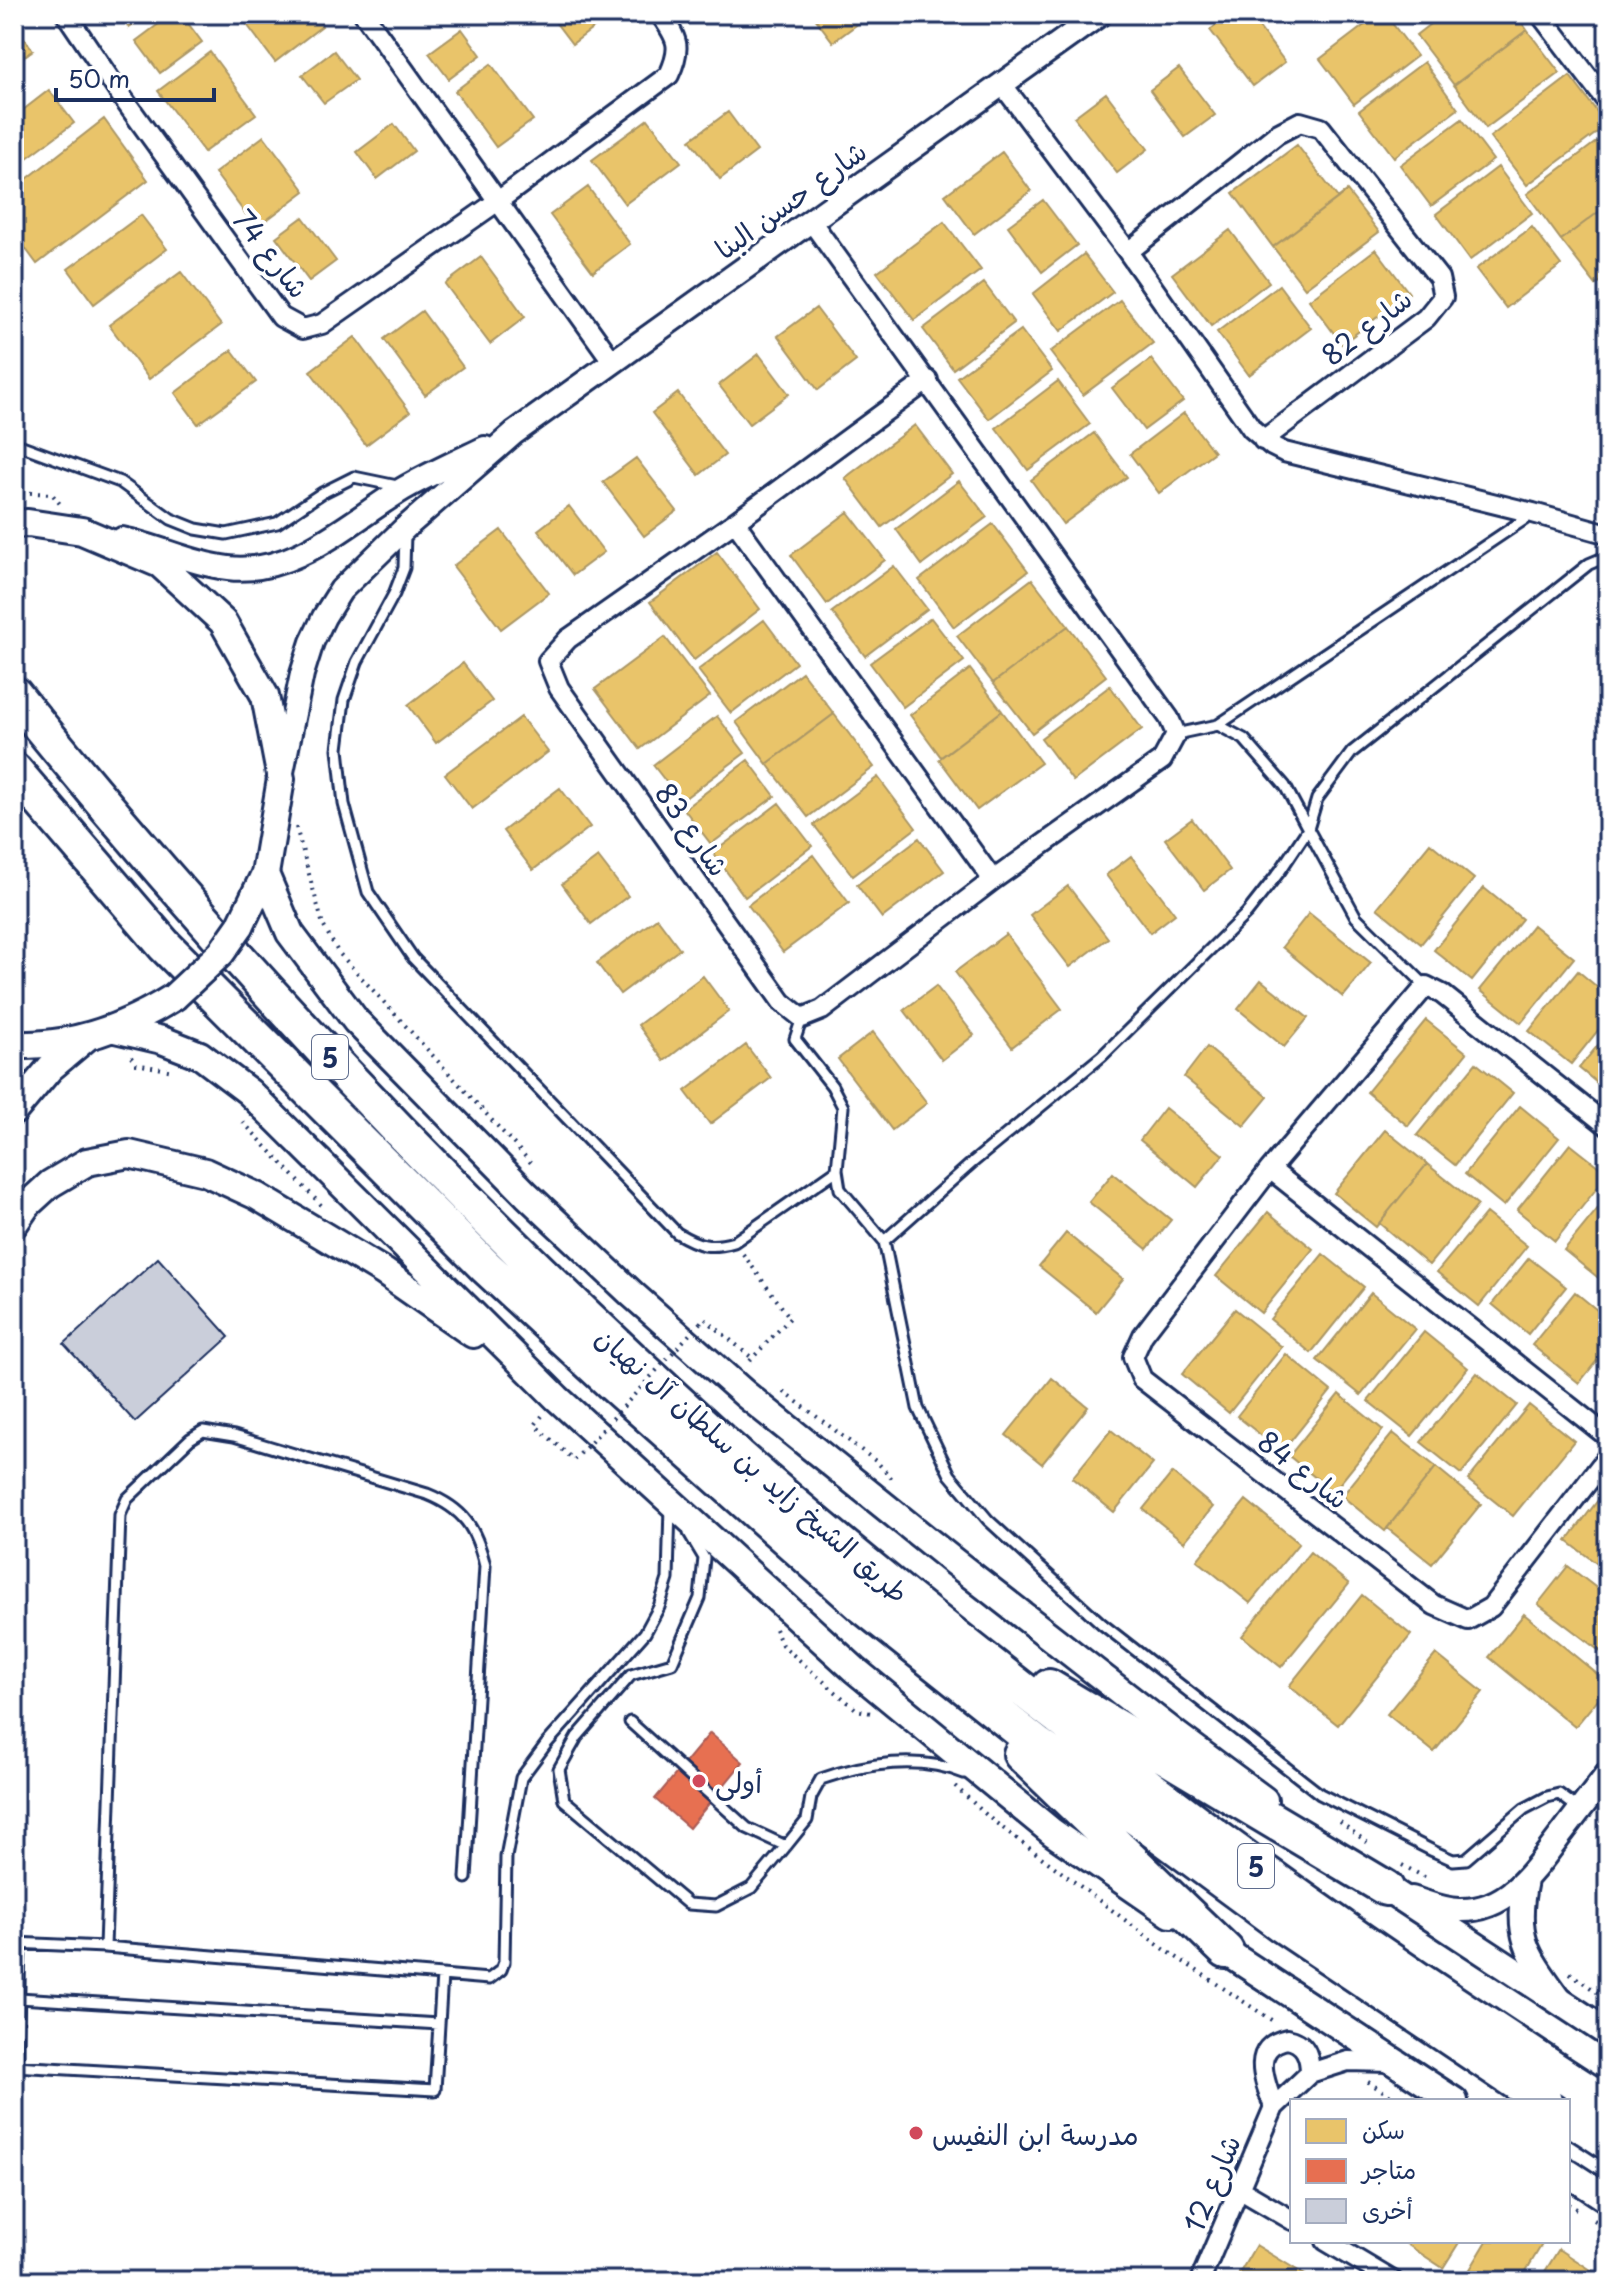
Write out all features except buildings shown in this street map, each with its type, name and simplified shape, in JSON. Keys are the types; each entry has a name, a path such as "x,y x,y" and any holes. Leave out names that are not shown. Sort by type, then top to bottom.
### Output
{"highway":[{"name":"طريق الشيخ زايد بن سلطان آل نهيان","path":"14,694 91,790 261,985 565,1298 715,1435 919,1609 1170,1803 1350,1934 1608,2104"},
{"name":"طريق الشيخ زايد بن سلطان آل نهيان","path":"14,770 164,945 474,1256 863,1606 1038,1745 1282,1925 1541,2099"},
{"path":"863,1606 1226,1951"},
{"path":"919,1609 1393,1876"},
{"path":"1570,2117 1608,2142"}],"main road":[{"path":"14,524 28,523 82,531 160,564 223,622 265,696 281,779 265,874 240,926 221,953 174,997 115,1029 87,1037 14,1045"},
{"path":"265,874 290,933 356,1021 527,1195 745,1394 1179,1737 1393,1876 1565,2005 1608,2033"},
{"path":"115,1029 162,1040 200,1055 249,1092 551,1406"},
{"path":"14,1111 50,1068 87,1037"},
{"path":"14,1224 27,1205 50,1184 87,1162 129,1154 205,1172 257,1196 384,1272 452,1318 551,1406 671,1503 855,1670 1052,1832 1451,2099"},
{"path":"1570,2174 1608,2199"}],"street":[{"name":"شارع 74","path":"66,14 281,317 303,329 322,324 498,201 669,75 678,54 674,34 660,14"},
{"path":"364,14 613,362"},
{"name":"شارع حسن البنا","path":"281,779 298,688 312,642 324,617 341,590 405,528 514,433 1100,14"},
{"path":"1540,14 1608,103"},
{"path":"1002,84 1263,440 1284,452 1608,534"},
{"name":"شارع 82","path":"1128,252 1277,134 1300,122 1321,128 1439,278 1443,297 1426,318 1263,440"},
{"path":"802,1018 822,1010 993,880 1162,760 1176,734 1169,718 811,221"},
{"name":"شارع 83","path":"802,1018 773,990 559,688 548,661 568,639 735,522 928,380"},
{"name":"شارع حسن البنا","path":"82,531 229,568 278,563 307,551 405,488 514,433"},
{"path":"735,522 993,880"},
{"path":"1426,986 1442,994 1608,1126"},
{"name":"شارع 84","path":"1426,986 1270,1169 1143,1335 1133,1357 1142,1379 1434,1605 1468,1620 1491,1607 1608,1456"},
{"path":"1270,1169 1608,1437"},
{"path":"1393,1876 1448,1909 1462,1910 1504,1898 1526,1880 1608,1773"},
{"path":"1526,1880 1520,1917 1524,1942 1565,2005"},
{"path":"1274,2107 1262,2070 1265,2056 1273,2044 1287,2039 1301,2045 1307,2053 1310,2073"},
{"name":"شارع 12","path":"1200,2281 1274,2107 1310,2073 1348,2061 1393,2062"},
{"path":"1239,2189 1290,2219"},
{"path":"1329,2243 1393,2281"}],"lane":[{"path":"14,443 120,482 171,519 196,529 226,534 277,523 322,493 354,477 405,488"},
{"path":"1176,734 1218,725 1533,513"},
{"path":"405,528 404,568 394,594 357,662 344,700 338,749 344,804 368,892 413,958 677,1233 694,1243 715,1247 734,1242 837,1170"},
{"path":"884,1241 973,1162 1102,1056 1247,913 1308,829 1317,799 1352,752 1589,564 1608,556"},
{"path":"1218,725 1244,739 1285,786 1356,917 1426,986"},
{"path":"802,1018 795,1039 832,1086 843,1107 837,1170 840,1189 884,1241 918,1408 950,1475 988,1520 1102,1624 1320,1794 1453,1860 1466,1859 1524,1809 1547,1797 1559,1794 1579,1809"},
{"path":"105,1947 120,1515 127,1499 190,1439 203,1431 234,1436 427,1494 452,1508 470,1524 479,1539 485,1566 466,1878"},
{"path":"671,1503 704,1558 700,1598 672,1663 631,1675 577,1737 559,1769 564,1800 688,1904 716,1906 751,1888 786,1846 807,1820 811,1797 821,1779 870,1766 908,1762 934,1764 995,1785"},
{"path":"442,1975 435,2090 16,2066 19,1998 17,1943 105,1947 442,1975 489,1979 501,1970 504,1962 506,1857 521,1778 547,1743 645,1633 668,1579 671,1503"},
{"path":"630,1722 747,1828 786,1846"},
{"path":"19,1998 439,2024"}],"path":[{"path":"295,823 323,925 338,952 534,1166"},
{"path":"234,1112 330,1215"},
{"path":"551,1406 535,1425 574,1460 704,1318 752,1358 790,1318 734,1242"},
{"path":"692,1321 703,1331"},
{"path":"735,1357 751,1369"},
{"path":"777,1388 877,1462 898,1485"},
{"path":"1338,1821 1375,1848"},
{"path":"1393,1876 1434,1882"},
{"path":"1562,1967 1608,2000"}],"place":[{"name":"أولى","path":"699,1781"},
{"name":"مدرسة ابن النفيس","path":"916,2133"}]}
